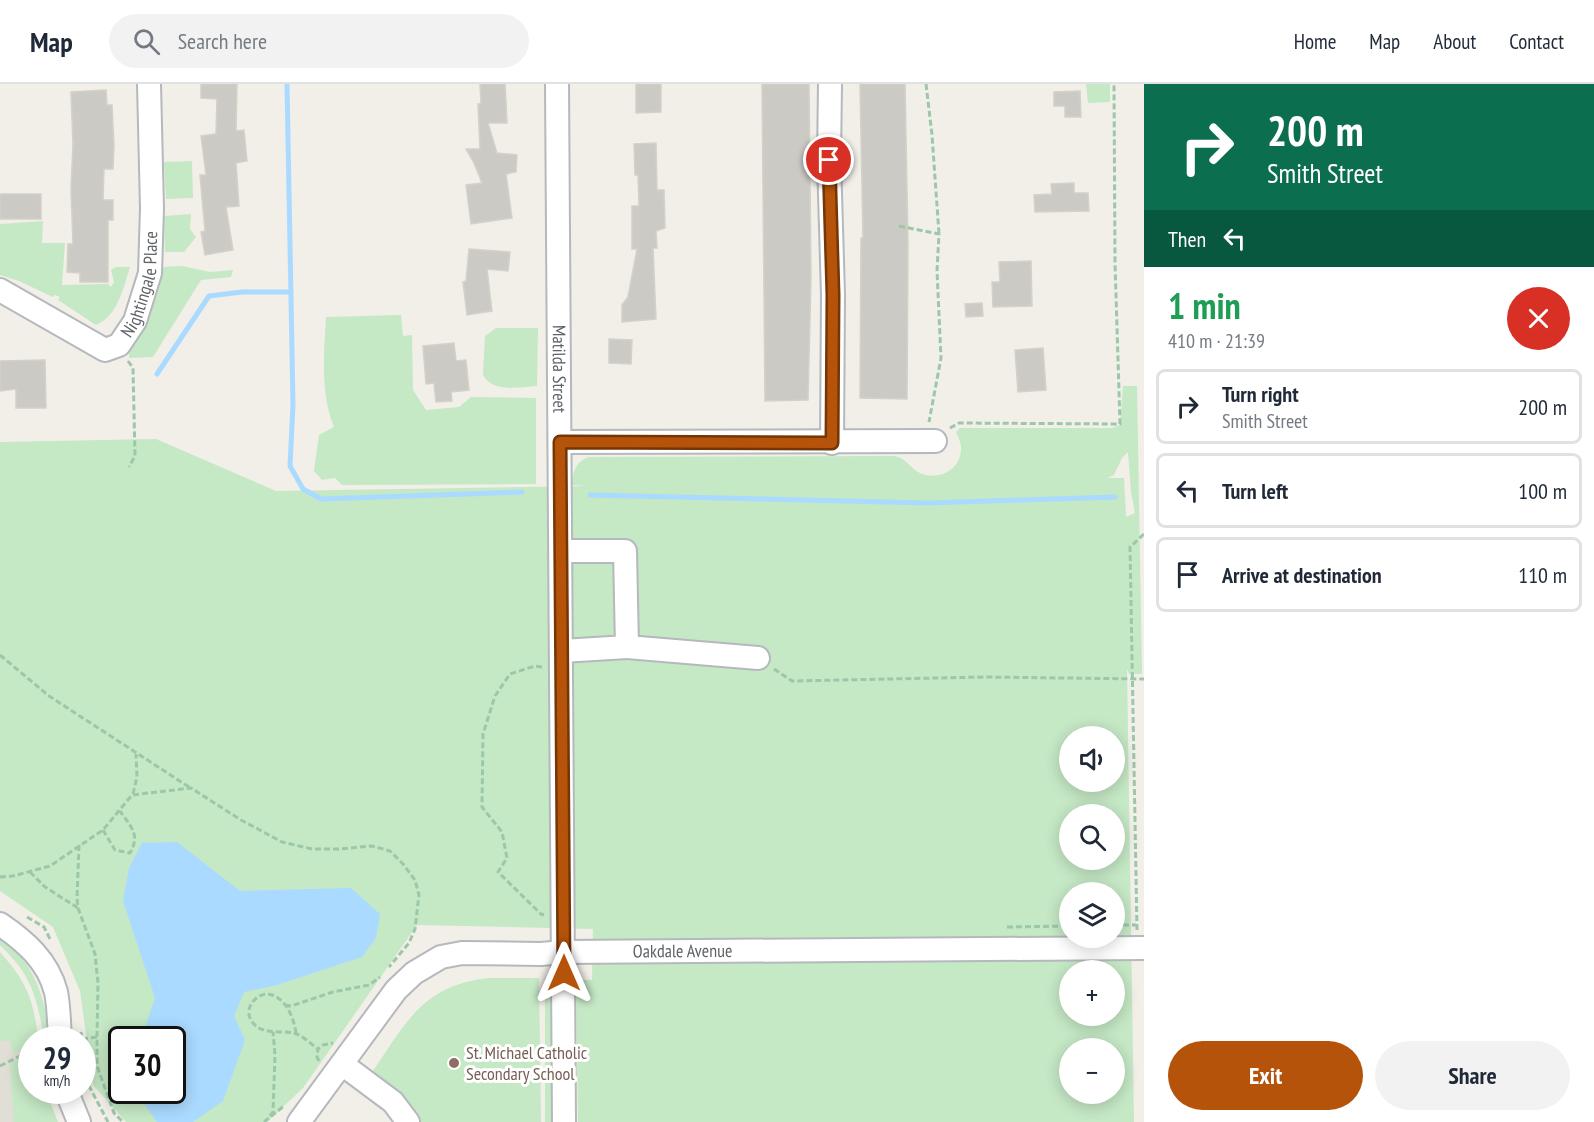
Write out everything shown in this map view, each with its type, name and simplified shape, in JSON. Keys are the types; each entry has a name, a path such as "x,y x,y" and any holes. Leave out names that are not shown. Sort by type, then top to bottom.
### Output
{"street":[{"name":"Nightingale Place","path":"0,290 105,350 119,345 135,321 150,273 152,208 149,84"},
{"name":"Matilda Street","path":"557,84 564,1122"},
{"path":"830,84 833,295 832,443"},
{"path":"560,442 935,441"},
{"path":"561,551 625,551 627,647"},
{"path":"562,658 627,647 758,658"},
{"path":"0,924 21,938 43,962 56,992 59,1026"},
{"name":"Oakdale Avenue","path":"294,1112 336,1058 396,990 414,973 441,957 462,953 1141,948"},
{"path":"336,1058 393,1102 408,1122"},
{"path":"72,1104 79,1122"}],"path":[{"path":"926,84 939,234 937,271 941,358 929,422 935,441 959,423 1120,424 1115,263 1114,84"},
{"path":"899,226 939,234"},
{"path":"119,345 133,368 135,456 129,467"},
{"path":"1141,948 1137,925 1130,547 1144,534"},
{"path":"0,655 49,696 107,735 241,820 282,842 312,849 372,846 390,851 415,880 419,895 414,929 409,943 369,993"},
{"path":"562,658 510,674 495,696 483,734 482,807 502,832 507,858 498,872 541,914 564,918"},
{"path":"758,658 792,681 984,677 1144,679"},
{"path":"0,877 50,866 79,844 103,830 132,795 137,777 136,754"},
{"path":"132,795 191,788"},
{"path":"103,830 115,850 130,853 135,844 134,831 120,811"},
{"path":"79,844 76,889 78,908 95,954 98,983 97,1066 114,1113 123,1122"},
{"path":"30,872 45,887 78,908"},
{"path":"1125,925 1137,925"},
{"path":"285,1005 291,1006 333,992 369,985 380,977"},
{"path":"296,1033 294,1022 285,1005 270,994 262,994 252,1002 248,1011 251,1021 266,1031 296,1033 318,1048"},
{"path":"269,1119 273,1112 275,1055 273,1032"},
{"path":"318,1048 335,1042 336,1058"},
{"path":"318,1048 317,1057 319,1062 322,1061 318,1068"},
{"path":"0,1065 18,1057"},
{"path":"264,1122 294,1112"}],"shaded area":[{"path":"0,958 27,1026 18,1026 18,1104 39,1104 47,1122 0,1122"}],"green space":[{"path":"1086,84 1110,84 1110,102 1088,103"},
{"path":"192,161 193,198 166,199 164,162"},
{"path":"191,214 190,229 196,237 184,252 165,252 164,216"},
{"path":"43,221 42,243 65,243 62,285 108,284 111,287 114,282 111,270 116,267 130,267 115,308 104,321 96,325 58,300 60,297 55,295 53,297 0,275 0,224"},
{"path":"182,266 210,272 233,270 231,277 201,280 153,357 129,358 134,337 157,296 163,267"},
{"path":"401,315 403,336 412,335 413,390 426,410 459,407 471,397 536,398 536,484 342,485 335,478 322,480 314,471 319,435 334,427 325,386 326,317"},
{"path":"496,328 538,328 537,386 507,388 487,381 483,375 485,336"},
{"path":"1123,386 1137,386 1142,674 1129,674 1127,669 1134,1122 578,1122 576,986 578,980 592,980 593,929 417,925 303,1088 267,1122 126,1122 110,1104 186,1104 186,1026 108,1026 108,1102 96,1088 96,1026 85,1026 80,991 53,927 0,891 0,442 156,439 276,491 588,486 572,485 576,468 589,457 895,456 903,459 918,472 932,476 946,473 956,464 961,448 956,432 960,428 1112,428 1120,425","holes":["1128,452 1135,513 1126,517 1124,478 1107,478 1114,475 1122,458"]},
{"path":"0,937 22,958 30,970 41,995 48,1026 42,1026 39,1011 26,977 0,945"},
{"path":"0,952 17,973 28,992 36,1026 18,1026 18,1052 13,1054 10,1041 0,1041"},
{"path":"545,977 551,978 554,984 555,1122 545,1122"},
{"name":"St. Michael Catholic Secondary School","path":"490,978 539,978 541,1122 421,1122 371,1074 406,1023 432,998 448,988"},
{"path":"18,1060 18,1104 51,1104 58,1122 14,1122 10,1063"}],"water":[{"path":"177,842 240,891 351,888 380,914 376,938 362,957 277,985 244,992 234,1016 245,1040 223,1101 193,1122 157,1122 144,1104 186,1104 186,1026 145,1026 155,998 123,901 129,868 142,843"}],"building":[{"path":"201,84 237,84 236,131 244,130 247,161 236,163 239,206 226,207 233,250 205,255 201,232 205,231 200,175 206,175 201,136 216,134 217,99 201,98"},
{"path":"480,84 505,84 507,123 488,123 497,153 517,155 516,172 506,174 512,218 471,224 466,185 482,183 466,149 480,149 478,104 481,104"},
{"path":"636,84 661,84 661,112 636,113"},
{"path":"762,84 809,84 811,277 808,400 765,401"},
{"path":"860,84 905,84 908,245 907,399 860,398 861,238 863,238"},
{"path":"106,90 107,105 112,105 114,145 113,169 104,169 103,200 113,200 113,220 108,220 108,282 80,282 80,273 67,272 68,244 73,244 71,92"},
{"path":"1080,91 1081,117 1065,117 1065,106 1054,106 1054,92"},
{"path":"656,143 657,190 664,190 665,228 656,231 657,248 653,248 656,319 622,322 622,305 628,297 637,249 632,249 632,206 639,206 634,144"},
{"path":"1074,183 1074,193 1088,193 1089,211 1035,212 1034,195 1052,194 1051,184"},
{"path":"0,194 41,194 41,219 0,219"},
{"path":"469,249 510,252 508,271 487,269 492,311 467,315 463,282 466,281"},
{"path":"1031,261 1032,306 993,307 992,282 1000,282 999,262"},
{"path":"982,303 983,316 966,317 965,304"},
{"path":"609,339 632,340 631,364 609,363"},
{"path":"454,343 456,361 466,360 469,390 451,392 452,401 436,402 434,383 426,384 423,346"},
{"path":"1043,348 1046,390 1018,392 1015,350"},
{"path":"45,360 46,408 16,408 16,389 0,391 0,361"}],"waterway":[{"path":"287,84 293,405 290,466 303,489 321,499 522,492"},
{"path":"157,374 209,296 242,292 291,292"},
{"path":"590,495 928,503 1115,497"}],"place":[{"name":"St. Michael Catholic Secondary School","path":"454,1063"}],"route":[{"path":"564,973 560,442 832,443 833,295 829,160"}]}
